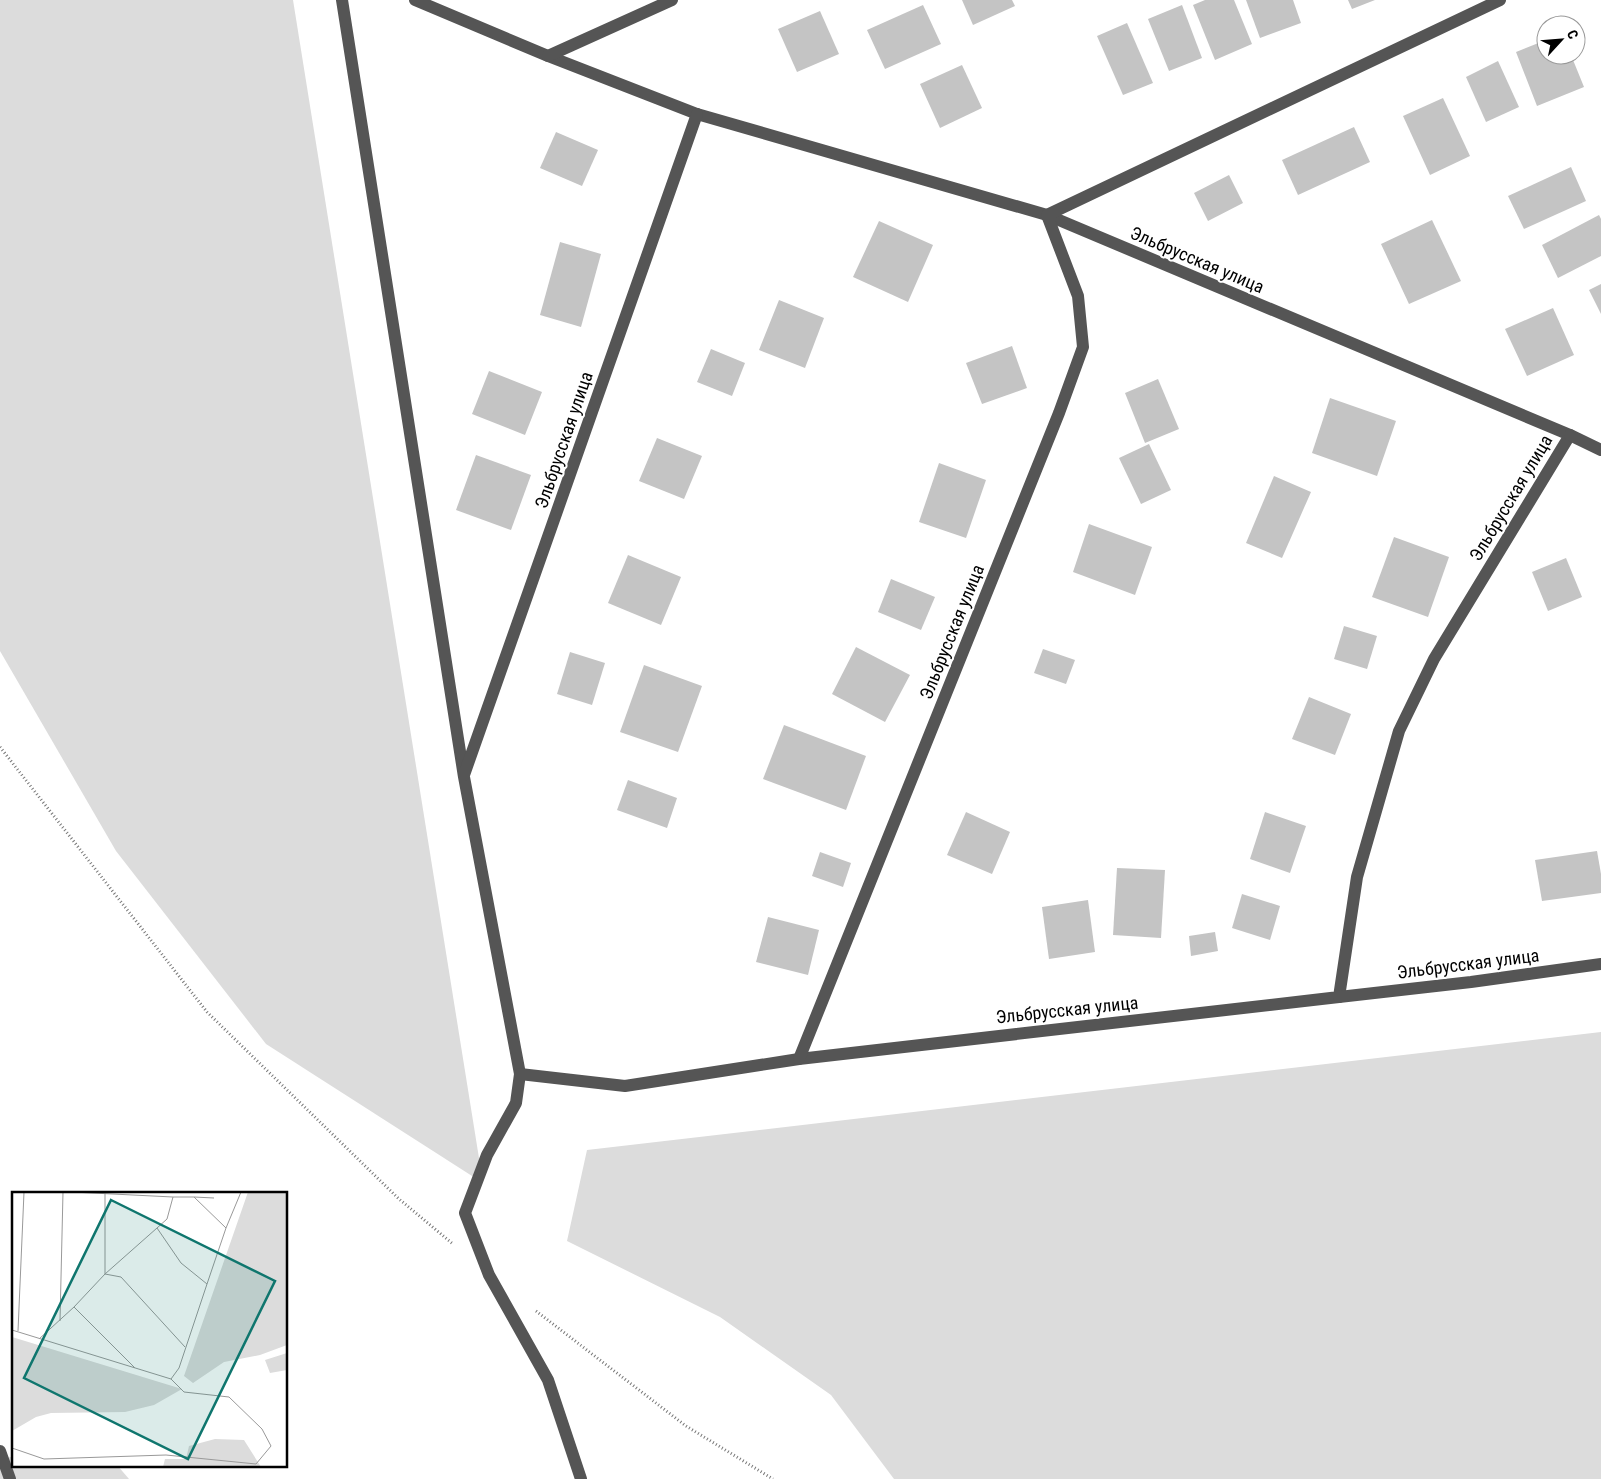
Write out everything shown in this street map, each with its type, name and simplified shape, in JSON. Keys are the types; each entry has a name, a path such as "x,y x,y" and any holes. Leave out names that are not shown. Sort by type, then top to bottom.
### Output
{"street":[{"path":"342,0 464,777 520,1074 516,1103 487,1155 465,1213 489,1275 548,1380 581,1479"},
{"name":"Эльбрусская улица","path":"415,0 548,56 697,114 1047,215 1570,435 1434,659 1399,731 1357,877 1339,997"},
{"path":"548,56 672,0"},
{"path":"1047,215 1500,0"},
{"name":"Эльбрусская улица","path":"464,777 697,114"},
{"name":"Эльбрусская улица","path":"799,1058 1060,414 1083,347 1078,296 1047,215"},
{"path":"1570,435 1601,450"},
{"name":"Эльбрусская улица","path":"520,1074 625,1086 799,1058 1471,982 1601,964"},
{"path":"0,1451 10,1479"}],"path":[{"path":"0,747 207,1012 399,1199 459,1250"},
{"path":"529,1305 686,1426 773,1479"}],"shaded area":[{"path":"0,0 293,0 483,1183 266,1044 116,851 0,651"},
{"path":"1601,1032 1601,1479 894,1479 831,1395 720,1317 567,1241 587,1150"},
{"path":"12,1457 12,1466 118,1466 129,1479 0,1479 0,1460"}],"building":[{"path":"962,0 1012,0 1015,6 973,25"},
{"path":"1205,0 1234,0 1252,44 1215,60 1193,5"},
{"path":"1246,0 1293,0 1301,23 1260,38"},
{"path":"1348,0 1375,0 1352,9"},
{"path":"923,5 941,44 885,69 867,30"},
{"path":"1182,5 1202,58 1169,71 1148,19"},
{"path":"820,11 839,54 797,72 778,29"},
{"path":"1127,23 1153,83 1123,95 1097,36"},
{"path":"1536,44 1536,65 1575,65 1584,87 1537,106 1516,52"},
{"path":"1498,61 1519,107 1486,122 1466,77"},
{"path":"962,65 982,108 940,128 920,84"},
{"path":"1443,98 1470,156 1430,175 1403,116"},
{"path":"1354,127 1370,162 1298,195 1282,160"},
{"path":"556,132 598,150 582,186 540,168"},
{"path":"1571,167 1586,201 1524,229 1508,196"},
{"path":"1229,175 1243,203 1208,221 1194,193"},
{"path":"1599,215 1601,219 1601,256 1558,278 1542,245"},
{"path":"1432,220 1461,281 1409,304 1381,244"},
{"path":"879,221 933,245 908,302 853,277"},
{"path":"560,242 601,254 581,327 540,315"},
{"path":"1601,284 1601,314 1589,290"},
{"path":"779,300 824,318 805,368 759,350"},
{"path":"1553,308 1574,355 1527,376 1505,329"},
{"path":"1012,346 1027,388 982,404 966,363"},
{"path":"711,349 745,363 732,396 697,382"},
{"path":"489,371 542,392 525,435 472,414"},
{"path":"1158,379 1179,429 1145,443 1125,393"},
{"path":"1330,398 1396,421 1377,476 1312,453"},
{"path":"657,438 702,456 684,499 639,481"},
{"path":"1149,444 1171,490 1141,504 1119,458"},
{"path":"476,455 531,475 511,530 456,510"},
{"path":"939,463 986,480 966,538 919,522"},
{"path":"1274,476 1311,492 1282,558 1246,543"},
{"path":"1089,524 1152,547 1135,595 1073,572"},
{"path":"1394,537 1449,557 1428,617 1372,597"},
{"path":"628,555 681,577 661,625 608,603"},
{"path":"1566,558 1582,597 1548,611 1532,572"},
{"path":"891,579 935,597 921,630 878,612"},
{"path":"1344,626 1377,636 1367,669 1334,659"},
{"path":"856,647 910,675 885,722 832,694"},
{"path":"1043,649 1075,660 1066,684 1034,673"},
{"path":"570,652 605,663 592,705 557,694"},
{"path":"644,665 702,686 678,752 620,732"},
{"path":"1309,697 1351,714 1335,755 1292,739"},
{"path":"784,725 866,756 846,810 763,779"},
{"path":"628,780 677,798 667,828 617,810"},
{"path":"966,812 1010,832 992,874 947,855"},
{"path":"1265,812 1306,826 1290,873 1250,859"},
{"path":"1597,851 1601,874 1601,893 1542,901 1535,860"},
{"path":"820,852 851,863 843,887 812,876"},
{"path":"1117,868 1165,870 1161,938 1113,935"},
{"path":"1242,894 1280,906 1270,940 1232,928"},
{"path":"1088,900 1095,952 1049,959 1042,907"},
{"path":"768,917 819,930 808,975 756,962"},
{"path":"1215,932 1218,951 1191,956 1189,936"}]}
